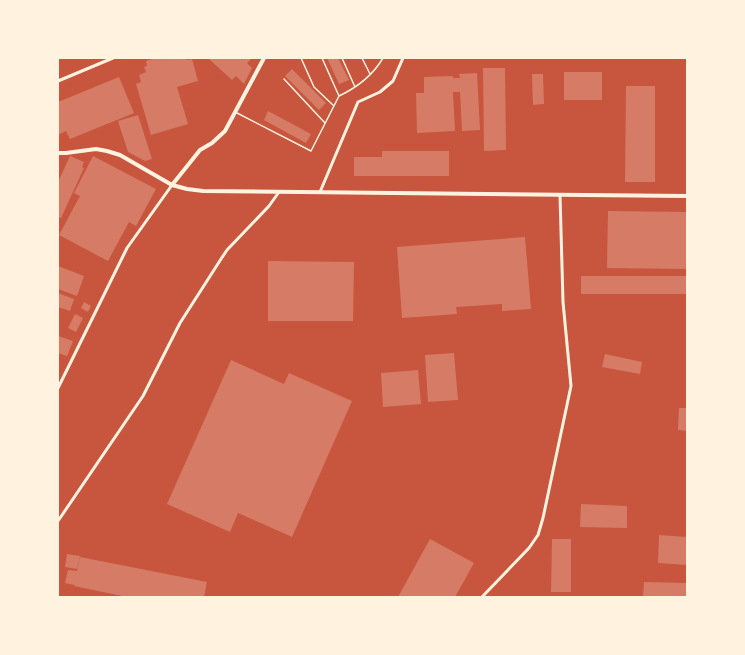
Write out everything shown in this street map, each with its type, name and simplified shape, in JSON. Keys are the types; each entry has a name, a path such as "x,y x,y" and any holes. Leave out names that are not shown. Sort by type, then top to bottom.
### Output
{"street":[{"path":"58,81 113,58"},
{"path":"58,388 127,248 172,185 200,150 212,143 225,131 264,58"},
{"path":"320,192 358,102 380,92 394,81 403,58"},
{"path":"58,153 96,150 120,154 172,185 203,191 687,196"},
{"path":"58,521 143,396 180,323 221,259 269,206 279,192"},
{"path":"482,597 529,548 538,535 543,518 571,386 563,302 560,194"}],"lane":[{"path":"301,58 314,87 334,106"},
{"path":"322,58 339,96"},
{"path":"342,58 355,87"},
{"path":"362,58 370,75"},
{"path":"235,113 311,151 339,96 365,80 378,67 383,58"},
{"path":"284,80 325,123"}],"building":[{"path":"155,58 192,59 198,81 177,87 188,124 151,135 136,84 141,82 139,75 146,72 144,67 147,66 146,61"},
{"path":"208,58 250,58 251,59 247,63 252,68 244,84 236,76 232,80"},
{"path":"327,58 338,58 349,80 339,84"},
{"path":"483,68 505,68 506,150 484,151"},
{"path":"292,69 326,103 319,110 285,76"},
{"path":"564,72 602,72 602,100 564,100"},
{"path":"477,73 480,130 462,131 460,92 453,92 455,131 417,133 416,93 424,93 424,77 453,76 453,78 460,78 459,74"},
{"path":"532,74 543,74 544,104 533,105"},
{"path":"119,77 134,113 70,139 66,131 58,135 58,102"},
{"path":"626,86 655,86 655,182 625,182"},
{"path":"268,111 311,134 306,143 264,120"},
{"path":"138,115 152,159 145,161 128,152 118,121"},
{"path":"382,151 449,151 449,176 354,176 354,157 382,157"},
{"path":"70,156 84,162 82,167 84,168 61,218 58,217 58,182"},
{"path":"93,156 156,189 136,226 129,222 108,261 59,235 80,196 74,193"},
{"path":"608,211 687,212 687,269 607,268"},
{"path":"525,237 531,309 502,311 502,304 456,307 457,314 402,318 397,247"},
{"path":"268,261 354,262 353,321 268,321"},
{"path":"58,266 84,276 77,296 58,289"},
{"path":"581,276 687,276 687,294 581,294"},
{"path":"58,293 74,299 70,311 58,307"},
{"path":"84,302 91,306 88,312 81,308"},
{"path":"75,314 83,318 76,332 68,328"},
{"path":"58,336 73,341 67,356 58,353"},
{"path":"454,353 458,400 428,402 425,355"},
{"path":"605,354 642,362 640,374 602,367"},
{"path":"231,360 284,384 289,373 352,401 292,537 238,513 230,532 167,504"},
{"path":"418,370 421,404 383,407 381,373"},
{"path":"679,408 687,408 687,431 678,430"},
{"path":"581,504 627,506 627,528 580,527"},
{"path":"659,535 687,537 687,565 658,563"},
{"path":"430,539 474,563 455,597 398,597"},
{"path":"552,539 571,539 571,592 551,592"},
{"path":"67,554 80,556 77,569 65,567"},
{"path":"80,557 207,582 204,597 127,597 65,583 68,570 77,571"},
{"path":"644,582 687,583 687,597 643,597"}]}
